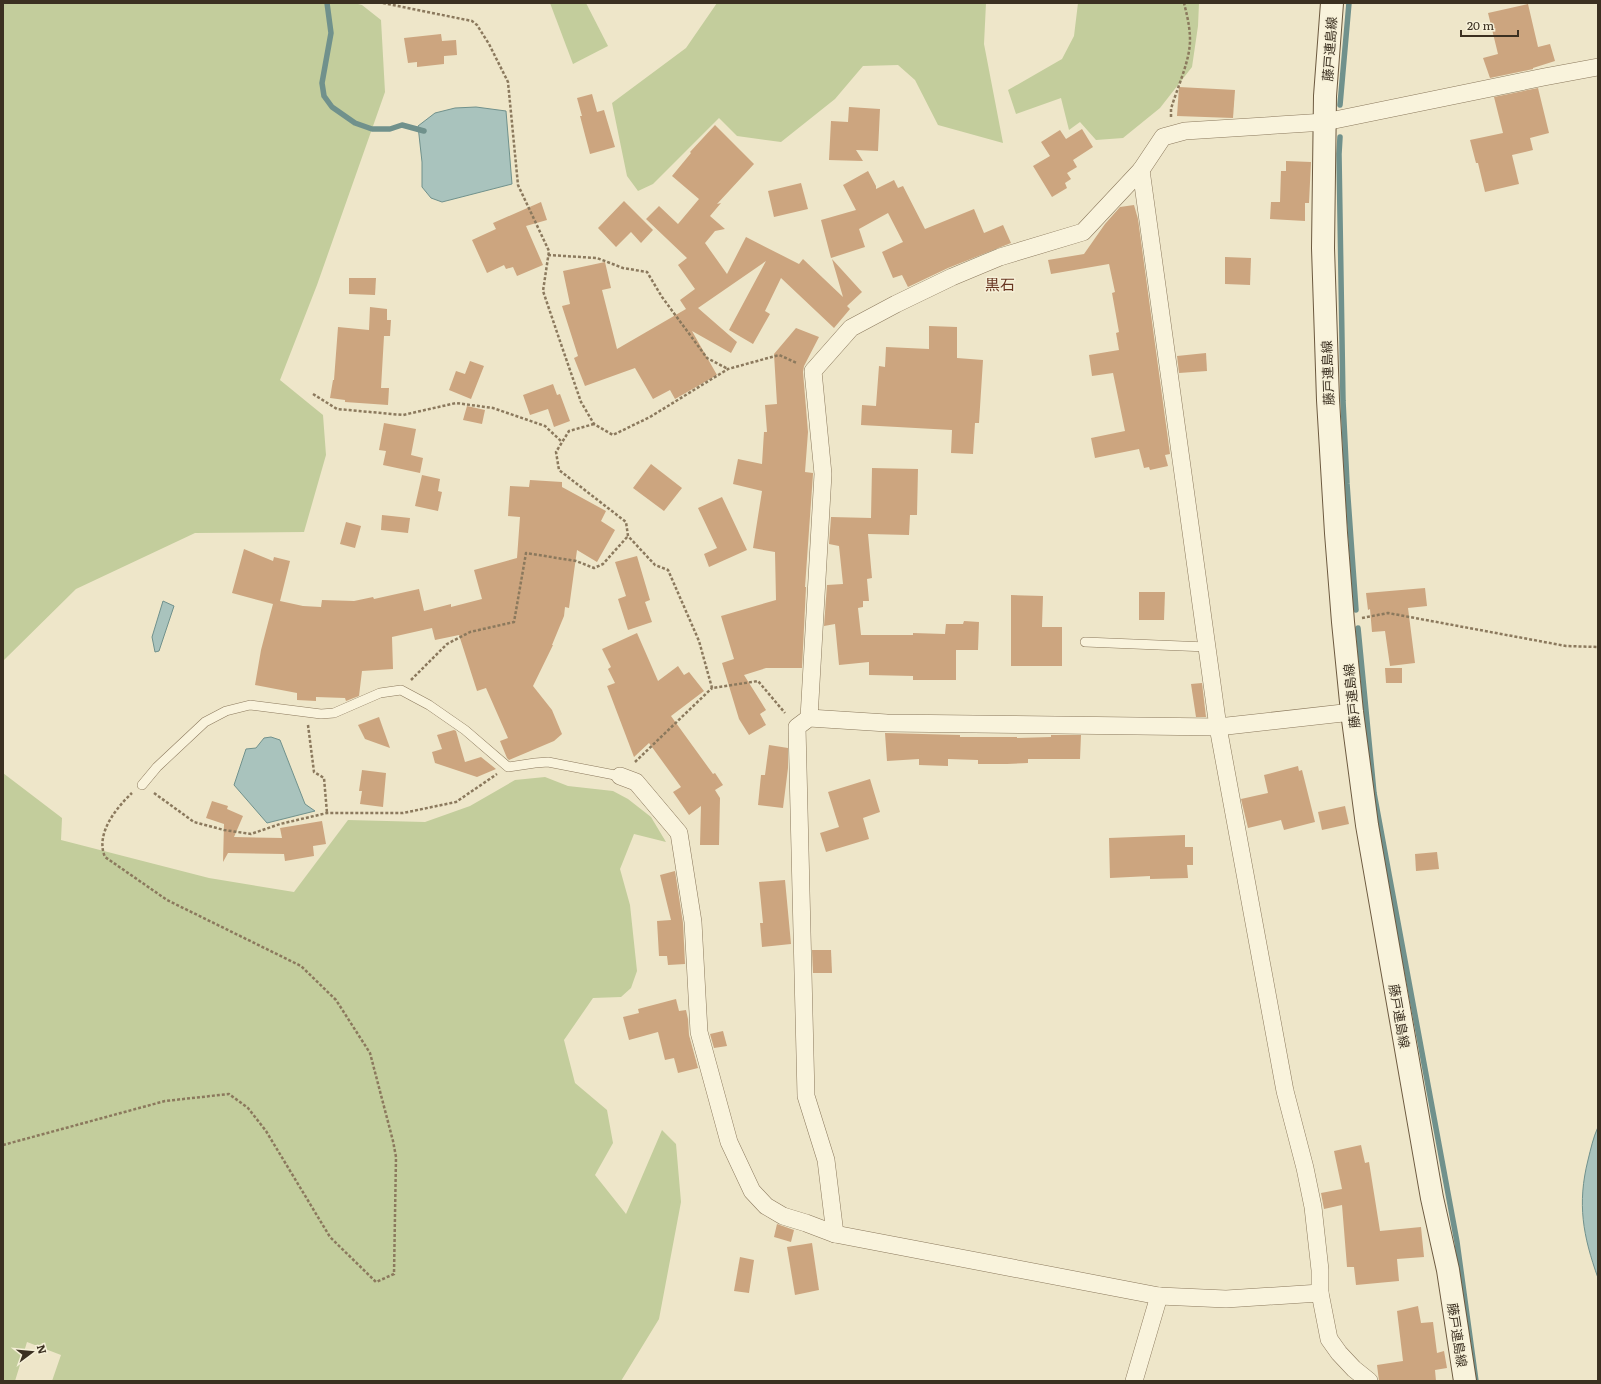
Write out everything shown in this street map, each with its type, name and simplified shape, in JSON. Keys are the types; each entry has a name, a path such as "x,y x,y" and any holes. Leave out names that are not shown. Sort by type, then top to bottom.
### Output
{"main road":[{"name":"藤戸連島線","path":"1332,3 1325,122 1323,248 1336,533 1343,622 1352,712 1367,825 1432,1198 1448,1270 1464,1381"}],"street":[{"path":"835,1234 826,1160 806,1096 803,723 823,474 813,371 851,328 896,304 952,277 1000,257 1083,232 1141,170 1163,137 1185,131 1325,122 1544,77 1598,68"},
{"path":"1141,170 1218,727 1283,1083 1305,1168 1313,1207 1320,1270 1320,1293 1329,1339 1339,1353 1369,1381"},
{"path":"803,723 1218,727 1352,712"},
{"path":"620,776 636,782 679,832 693,922 699,1032 729,1142 752,1191 766,1206 783,1216 835,1234 1159,1296 1226,1299 1320,1293"},
{"path":"1134,1381 1159,1296"}],"lane":[{"path":"1085,642 1207,647"},
{"path":"142,785 157,767 205,722 226,711 250,705 321,714 334,713 380,693 402,690 429,705 465,730 508,767 548,762 620,776"}],"path":[{"path":"383,3 472,21 477,25 489,44 508,82 518,185 549,251 543,291 581,402 594,424 613,435 650,417 728,369 779,355 813,371"},
{"path":"1171,135 1171,109 1187,59 1190,41 1184,3"},
{"path":"548,255 597,258 623,268 647,272 662,297 707,358 728,369"},
{"path":"312,394 337,409 403,415 456,403 493,408 545,426 562,442"},
{"path":"594,424 568,431 556,452 559,470 626,522 628,536 654,565 668,570 699,641 712,688"},
{"path":"402,690 447,644 470,632 514,622 526,553 576,561 594,568 603,564 628,536"},
{"path":"1343,622 1388,613 1566,646 1598,647"},
{"path":"620,776 712,688 758,681 803,723"},
{"path":"307,712 308,736 314,772 324,778 327,813"},
{"path":"3,1145 165,1101 229,1094 248,1108 266,1131 330,1237 376,1282 394,1274 396,1157 393,1141 370,1053 336,1000 301,966 167,900 105,857 102,849 104,833 110,819 119,805 142,785 194,822 224,830 251,834 280,824 327,813 403,813 456,802 508,767"}],"green space":[{"path":"3,3 354,3 362,5 381,20 385,92 317,285 280,380 323,415 326,455 304,532 195,533 76,589 3,661"},
{"path":"550,3 586,3 608,46 573,64"},
{"path":"717,3 986,3 984,44 1003,143 938,125 915,80 898,65 863,66 835,99 781,142 737,136 719,118 653,184 638,191 627,176 612,103 686,48"},
{"path":"1078,3 1199,3 1198,26 1192,67 1160,108 1123,138 1096,140 1080,122 1069,130 1061,98 1016,114 1008,90 1062,59 1074,36"},
{"path":"3,773 62,818 61,840 209,878 294,892 348,820 425,822 470,806 515,780 545,777 568,786 613,791 628,799 651,817 666,842 634,834 620,869 630,905 637,971 631,988 621,997 593,998 564,1040 575,1083 607,1110 613,1143 595,1175 626,1214 662,1130 676,1144 681,1202 659,1319 621,1381 52,1381 61,1355 27,1342 15,1381 3,1381"}],"water":[{"path":"476,107 506,111 512,184 442,202 431,198 422,187 422,162 418,126 435,113 455,108"},
{"path":"163,601 174,606 159,651 155,652 152,637"},
{"path":"271,737 280,740 305,804 315,811 267,823 234,785 246,749 256,748 264,738"},
{"path":"1598,1127 1598,1278 1585,1234 1582,1206 1588,1160"}],"building":[{"path":"1528,4 1538,47 1550,44 1555,61 1533,69 1490,78 1483,58 1498,54 1488,13"},
{"path":"441,34 442,41 456,40 457,55 444,56 444,64 417,67 417,62 408,63 404,38"},
{"path":"1179,87 1235,90 1233,118 1177,116"},
{"path":"1538,88 1549,133 1530,138 1533,150 1512,155 1519,184 1485,192 1478,163 1476,163 1470,140 1503,133 1494,97"},
{"path":"592,94 597,112 604,110 615,147 590,154 577,98"},
{"path":"849,107 880,109 878,151 856,150 863,161 829,160 831,121 848,122"},
{"path":"715,125 754,164 717,204 721,203 710,216 725,229 715,231 705,243 727,274 746,237 799,264 803,259 843,297 832,259 862,292 847,306 850,309 834,328 781,278 765,311 770,314 753,344 729,330 766,261 698,308 737,342 731,353 692,331 717,375 675,399 670,390 653,399 635,368 585,386 574,358 578,356 562,306 570,304 563,271 605,262 611,288 602,290 617,349 686,309 680,300 695,289 678,265 687,258 646,219 659,206 678,224 699,199 672,176 691,153 690,152"},
{"path":"1082,129 1093,147 1073,160 1077,167 1067,173 1071,179 1065,183 1067,188 1052,197 1033,166 1050,156 1041,142 1060,130 1066,139"},
{"path":"1286,161 1311,162 1309,203 1305,203 1305,221 1270,219 1271,202 1280,202 1281,171 1286,171"},
{"path":"868,171 876,186 876,189 894,180 898,188 903,186 925,229 974,209 984,233 1003,225 1011,243 948,268 908,287 902,275 893,278 882,252 903,242 888,213 859,229 865,247 831,258 821,220 856,210 843,185"},
{"path":"801,183 808,209 774,217 768,191"},
{"path":"624,201 653,230 641,243 631,232 616,247 598,228"},
{"path":"541,202 547,220 526,226 543,265 517,276 513,267 506,269 504,265 487,273 472,240 496,229 493,223"},
{"path":"1134,205 1138,219 1170,454 1165,455 1168,466 1150,470 1149,467 1144,468 1139,449 1095,458 1091,438 1125,431 1113,373 1092,376 1089,355 1119,350 1116,333 1119,332 1112,293 1115,292 1109,264 1051,274 1048,260 1084,254 1105,224 1120,207"},
{"path":"1225,257 1251,258 1250,285 1225,284"},
{"path":"349,278 376,278 375,295 349,294"},
{"path":"370,307 387,309 387,320 391,320 390,336 384,336 381,388 389,388 388,405 345,402 345,400 330,398 334,380 338,327 369,330"},
{"path":"929,326 957,327 957,358 983,360 979,423 975,423 973,454 951,453 952,430 861,425 862,405 876,406 879,366 885,367 886,347 929,349"},
{"path":"796,328 819,337 804,366 803,372 808,432 805,472 813,474 805,587 802,668 766,668 744,675 766,710 760,714 766,725 749,735 739,719 722,663 734,659 721,616 776,600 775,552 753,548 762,491 733,484 738,459 762,464 764,432 767,432 765,405 777,404 774,354"},
{"path":"1206,353 1207,371 1179,373 1177,356"},
{"path":"470,361 484,366 471,399 449,390 456,371 465,374"},
{"path":"553,384 557,395 560,394 570,421 554,427 548,409 530,415 523,395"},
{"path":"467,406 485,410 482,424 463,420"},
{"path":"384,423 416,429 411,455 423,458 420,473 383,465 386,451 379,450"},
{"path":"651,464 682,488 664,511 633,488"},
{"path":"872,468 918,469 917,515 910,515 909,535 868,534 872,578 867,579 869,601 863,601 863,607 858,608 861,635 913,635 913,633 945,634 946,624 963,624 964,621 979,622 978,650 956,650 956,680 913,680 913,676 869,675 869,662 839,665 835,624 824,626 827,585 843,584 839,546 829,544 831,517 871,518"},
{"path":"422,475 440,479 438,491 442,492 438,511 415,506"},
{"path":"530,480 562,482 562,487 606,511 601,521 615,530 597,562 577,550 569,608 565,607 564,616 553,645 533,686 552,710 562,734 554,741 509,760 500,741 508,738 486,688 477,691 459,635 435,640 432,628 392,637 393,669 362,671 359,696 346,701 345,698 316,697 316,701 297,700 297,693 255,685 261,650 273,604 232,593 244,549 273,561 274,557 290,561 280,601 303,606 321,607 322,600 354,601 373,597 374,599 419,589 424,611 451,604 451,607 482,599 474,570 517,558 520,517 508,516 510,486 529,487"},
{"path":"722,497 747,550 709,567 704,554 717,548 698,508"},
{"path":"382,515 410,518 408,533 381,530"},
{"path":"346,522 361,526 355,548 340,544"},
{"path":"637,556 650,600 645,602 652,622 628,630 618,599 626,596 615,562"},
{"path":"1425,588 1427,606 1408,608 1415,663 1390,666 1385,631 1372,632 1370,609 1368,610 1366,593"},
{"path":"1139,592 1165,592 1164,620 1139,620"},
{"path":"1011,595 1043,596 1042,627 1062,627 1062,666 1011,666"},
{"path":"637,633 658,681 678,666 684,675 689,672 704,691 671,716 713,774 715,773 723,785 715,790 720,798 719,845 700,845 701,806 689,815 673,792 681,787 649,743 634,757 607,686 615,683 608,669 611,667 602,649"},
{"path":"1385,668 1402,668 1402,683 1386,683"},
{"path":"1202,683 1206,717 1196,717 1191,684"},
{"path":"379,717 390,748 365,739 358,725"},
{"path":"454,730 456,731 465,762 481,757 496,769 477,777 435,763 432,752 442,749 437,735"},
{"path":"885,733 1017,738 1051,737 1051,735 1081,735 1080,759 1028,759 1028,763 978,764 978,760 948,759 948,766 919,765 919,759 887,761"},
{"path":"769,745 788,748 788,768 783,808 758,805 761,775 765,775"},
{"path":"1298,766 1299,771 1302,770 1315,822 1284,830 1281,820 1248,828 1241,799 1268,793 1264,775"},
{"path":"362,770 386,773 383,807 360,804 362,791 359,791"},
{"path":"870,779 880,812 863,818 869,839 826,852 820,833 839,827 828,792"},
{"path":"212,801 228,806 227,809 243,816 234,837 282,838 280,828 322,821 326,844 313,846 314,856 285,861 284,854 228,853 223,862 224,824 206,818"},
{"path":"1345,806 1349,824 1322,830 1318,812"},
{"path":"1185,835 1185,847 1193,847 1193,865 1187,865 1188,878 1150,879 1150,876 1110,878 1109,838"},
{"path":"1437,852 1439,869 1416,871 1415,854"},
{"path":"675,871 683,923 685,964 668,965 667,956 659,956 657,921 671,920 660,875"},
{"path":"785,880 791,944 762,947 760,923 763,923 759,882"},
{"path":"812,950 831,950 832,973 813,973"},
{"path":"676,999 679,1011 686,1010 689,1035 698,1068 678,1073 674,1058 665,1060 658,1032 629,1040 623,1017 639,1013 638,1009"},
{"path":"723,1031 727,1046 714,1048 710,1034"},
{"path":"1361,1145 1365,1163 1369,1162 1380,1231 1421,1227 1424,1257 1397,1259 1399,1281 1356,1285 1354,1267 1347,1267 1342,1205 1324,1209 1321,1193 1342,1189 1334,1151"},
{"path":"777,1224 794,1230 791,1242 774,1237"},
{"path":"812,1243 819,1290 795,1295 787,1247"},
{"path":"740,1257 754,1260 749,1293 734,1291"},
{"path":"1418,1306 1421,1323 1433,1322 1437,1353 1444,1351 1447,1368 1435,1370 1436,1381 1379,1381 1377,1365 1403,1361 1397,1311"}],"waterway":[{"path":"327,3 331,33 322,83 324,96 332,107 355,123 372,129 390,129 402,125 424,131"},
{"path":"1340,105 1349,3"},
{"path":"1340,137 1343,401 1356,610"},
{"path":"1358,628 1374,793 1457,1242 1476,1381"}],"district":[{"name":"黒石","path":"1000,283"}]}
